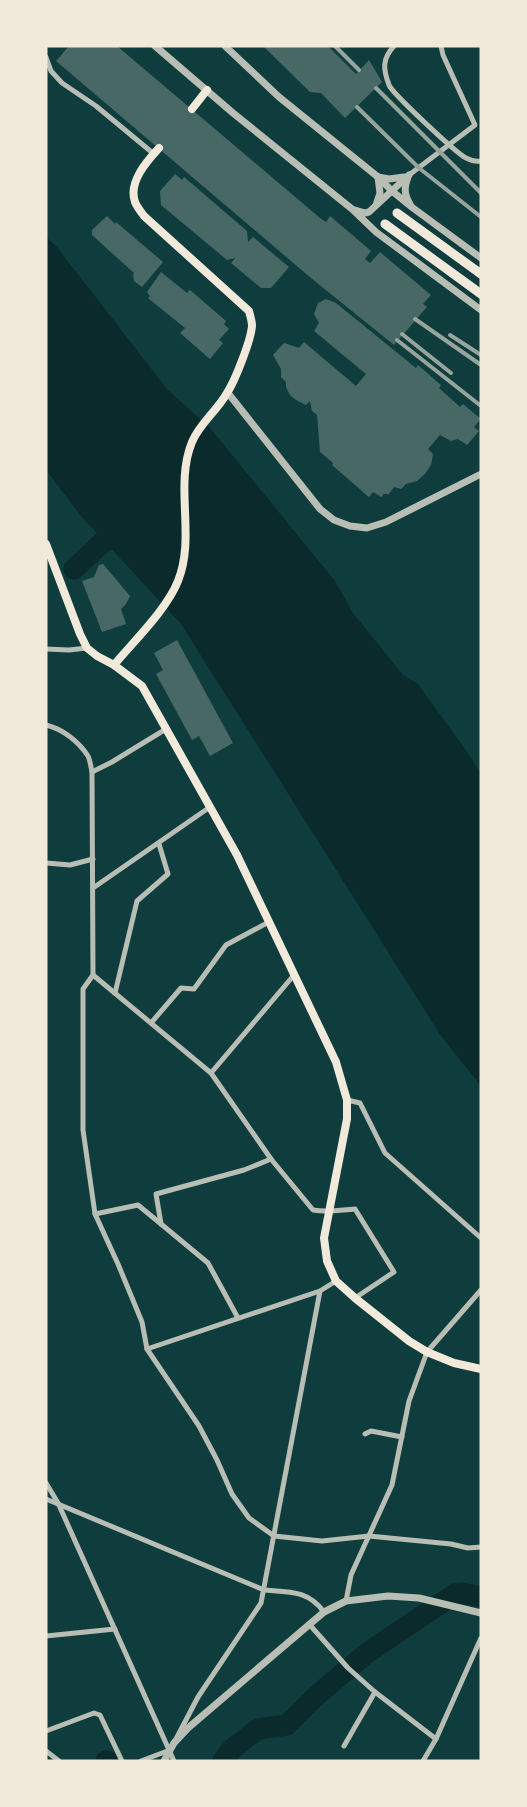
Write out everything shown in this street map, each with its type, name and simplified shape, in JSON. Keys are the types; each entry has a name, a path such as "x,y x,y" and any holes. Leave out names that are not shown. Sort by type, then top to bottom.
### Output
{"highway":[{"path":"397,213 481,274"},
{"path":"385,224 481,294"}],"main road":[{"path":"192,109 207,90"},
{"path":"114,665 170,598 179,580 187,539 186,466 192,444 200,427 228,393 248,342 252,325 249,311 144,216 135,202 134,191 137,179 157,151"},
{"path":"46,544 87,648 142,686 237,855 336,1062 347,1100 347,1119 342,1153 324,1238 327,1260 336,1281 409,1341 427,1352 454,1363 481,1370"}],"street":[{"path":"155,46 352,209 376,232 481,310"},
{"path":"163,46 171,59"},
{"path":"225,46 280,97 378,177 392,191 481,258"},
{"path":"394,46 387,54 384,62 390,87 448,145 465,158 477,162 481,161"},
{"path":"440,46 475,125"},
{"path":"46,57 51,71 62,83 157,151"},
{"path":"352,209 365,213 373,209 409,175 481,120"},
{"path":"378,177 389,180 409,175"},
{"path":"409,175 404,187 406,198 413,208"},
{"path":"373,209 377,204 380,193 378,177"},
{"path":"228,393 320,509 334,520 350,526 366,528 386,522 481,474"},
{"path":"46,649 69,650 87,648"},
{"path":"46,725 57,727 75,741 89,758 92,772 93,975 83,989 83,1130 95,1214 142,1322 147,1349 199,1426 232,1494 249,1518 274,1536 322,1542 369,1536 451,1544 468,1548 481,1547"},
{"path":"92,772 166,729"},
{"path":"93,888 210,807"},
{"path":"115,993 137,901 168,874 159,844"},
{"path":"46,863 70,865 92,859"},
{"path":"151,1023 181,988 194,989 226,946 269,922"},
{"path":"93,975 211,1073 271,1158 312,1210 328,1213 356,1209 394,1272 355,1298"},
{"path":"211,1073 294,975"},
{"path":"347,1100 360,1103 385,1153 481,1238"},
{"path":"161,1224 156,1194 244,1170 271,1158"},
{"path":"95,1214 138,1205 208,1263 238,1318"},
{"path":"147,1349 320,1291 336,1281"},
{"path":"346,1601 351,1575 392,1485 409,1401 427,1352 481,1290"},
{"path":"164,1761 198,1697 260,1603 320,1291"},
{"path":"365,1434 371,1431 402,1437"},
{"path":"46,1483 58,1503 174,1761"},
{"path":"46,1499 264,1590 301,1593 317,1602 324,1612"},
{"path":"174,1743 188,1728 309,1624 324,1612 346,1601 388,1596 419,1598 481,1613"},
{"path":"309,1624 348,1668 375,1692 436,1739"},
{"path":"46,1636 115,1629"},
{"path":"423,1761 436,1739 481,1638"},
{"path":"344,1746 375,1692"},
{"path":"46,1731 94,1713 100,1715 122,1761"},
{"path":"141,1761 170,1750"},
{"path":"46,1751 59,1761"}],"water":[{"path":"46,237 56,246 167,389 211,429 335,581 353,613 403,675 418,684 481,774 481,1086 441,1036 181,624 81,516 46,470"}],"building":[{"path":"69,46 117,46 320,218 326,222 330,216 371,251 365,259 370,263 380,252 431,295 423,304 427,307 394,345 311,278 56,61"},
{"path":"263,46 328,46 356,74 369,60 382,82 345,118 321,93 310,92"},
{"path":"175,174 182,180 184,177 247,231 248,242 253,237 289,267 271,288 261,288 231,263 235,258 227,260 161,205 160,191"},
{"path":"107,216 163,262 142,287 134,281 134,273 92,235 92,230"},
{"path":"161,272 187,293 190,290 226,321 224,324 229,329 219,340 223,343 210,359 180,333 185,328 148,298 150,296 147,292"},
{"path":"326,299 336,303 416,368 418,365 441,385 439,388 460,407 463,404 481,419 474,427 479,431 467,445 458,439 451,441 440,435 428,449 433,454 431,465 425,474 417,481 406,484 401,489 394,487 389,494 384,494 381,497 373,492 369,497 320,452 317,415 312,411 310,401 306,405 290,395 286,382 281,377 281,369 273,355 284,343 299,348 304,342 356,386 366,374 314,331 319,323 314,314 318,303"},
{"path":"103,564 130,596 121,609 126,624 102,632 82,581 94,577 99,565"},
{"path":"177,640 233,743 210,756 199,736 192,740 156,674 163,670 154,653"}],"waterway":[{"path":"74,569 105,540 132,537"},
{"path":"223,1761 232,1749 258,1729 287,1725 316,1696 367,1653 455,1594 462,1593 481,1597"}],"railway":[{"path":"335,46 359,70"},
{"path":"376,88 481,193"},
{"path":"357,107 419,168 481,217"},
{"path":"415,319 481,365"},
{"path":"402,334 451,373"},
{"path":"450,335 481,355"},
{"path":"397,340 481,406"}]}
